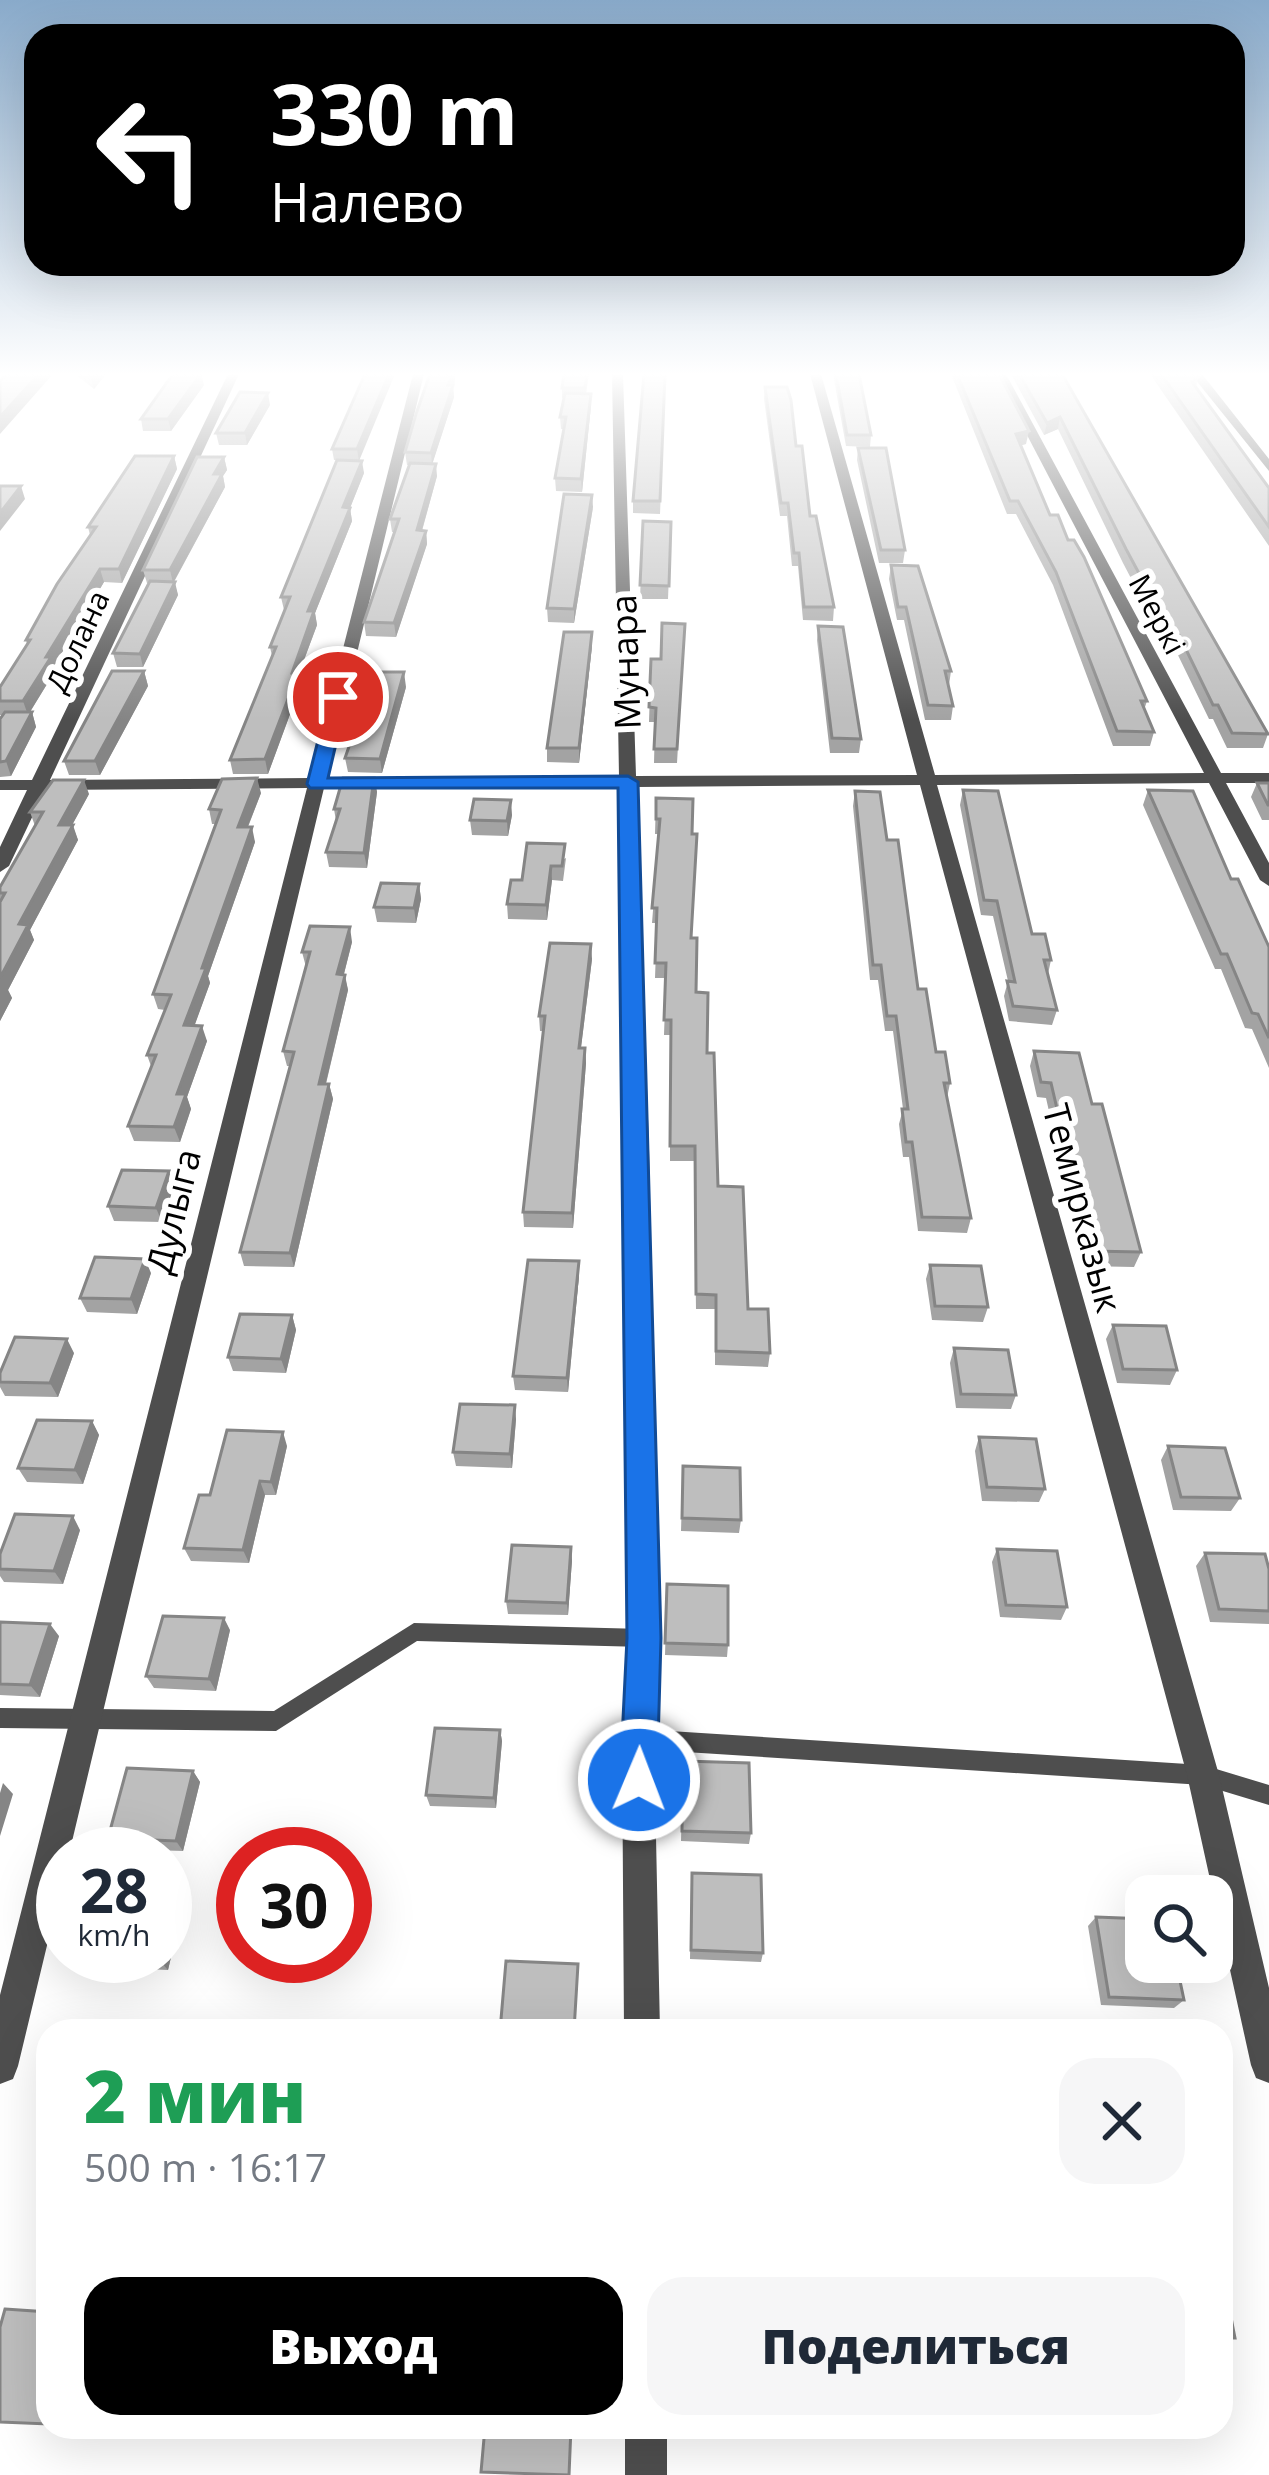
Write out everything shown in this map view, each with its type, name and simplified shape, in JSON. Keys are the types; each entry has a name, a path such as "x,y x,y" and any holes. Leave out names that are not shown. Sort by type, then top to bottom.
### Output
{"street":[{"name":"Долана","path":"0,866 178,490"},
{"name":"Дулыга","path":"0,2066 389,490"},
{"name":"Мунара","path":"620,490 644,1638 638,1739 641,2019"},
{"name":"Темирказык","path":"847,490 1203,1774 1269,2066"},
{"name":"Меркі","path":"1061,490 1269,880"},
{"path":"0,785 1269,778"},
{"path":"646,2439 646,2475"}],"lane":[{"path":"0,1718 276,1721 414,1632 644,1638"},
{"path":"638,1739 1203,1774 1269,1795"}],"building":[{"path":"0,490 18,490 0,513"},
{"path":"113,490 158,490 119,569 100,569 23,701 0,701 0,687 57,584 96,527 88,527"},
{"path":"181,490 214,490 170,570 143,570"},
{"path":"325,490 350,490 343,507 350,508 308,611 314,611 292,673 298,673 265,759 230,760 276,647 270,647 290,597 281,597"},
{"path":"401,490 429,490 417,530 426,531 394,623 364,622 399,519 390,519"},
{"path":"634,490 660,490 660,501 633,501"},
{"path":"779,490 807,490 834,607 804,607 788,503 781,503"},
{"path":"867,490 894,490 905,550 881,550"},
{"path":"1005,490 1039,490 1050,515 1058,515 1068,540 1074,540 1147,701 1141,701 1154,732 1117,731 1056,572 1018,501 1010,501"},
{"path":"1096,490 1128,490 1268,734 1232,733"},
{"path":"1243,490 1269,490 1269,527"},
{"path":"564,494 592,495 574,609 547,608"},
{"path":"643,521 671,522 669,586 640,585"},
{"path":"891,565 918,566 951,671 945,671 953,706 928,705 906,607 898,607"},
{"path":"150,581 175,582 140,654 113,653"},
{"path":"662,623 685,624 677,749 654,749 656,708 649,707 651,659 661,659"},
{"path":"818,626 843,627 861,739 832,738"},
{"path":"564,632 592,632 579,748 547,748"},
{"path":"112,671 144,671 95,761 64,761"},
{"path":"375,672 404,672 380,759 345,758"},
{"path":"5,712 32,712 6,761 0,762 0,719"},
{"path":"257,778 238,827 252,827 184,1025 202,1026 177,1094 186,1094 174,1127 128,1126 156,1055 147,1055 171,995 153,994 221,810 209,809 222,779"},
{"path":"343,778 374,778 364,853 326,852 340,809 334,809"},
{"path":"53,780 84,780 59,825 73,825 19,924 28,925 0,978 0,902 5,893 0,893 0,887 43,812 30,812"},
{"path":"1257,783 1269,783 1269,805 1268,805"},
{"path":"963,790 998,791 1032,934 1045,934 1051,960 1044,960 1057,1010 1013,1006 1007,981 1015,982 997,901 984,900"},
{"path":"1148,790 1193,791 1231,879 1238,879 1269,947 1269,1038 1258,1014 1252,1013 1227,954 1221,954"},
{"path":"855,791 880,792 887,840 898,840 918,989 926,989 936,1052 945,1052 950,1083 944,1083 971,1218 922,1217 912,1142 906,1142 902,1109 908,1109 896,1016 887,1016 881,965 873,965"},
{"path":"656,798 693,799 692,834 697,834 691,938 697,938 696,992 708,993 707,1053 714,1053 718,1186 743,1187 748,1309 768,1309 770,1353 716,1351 716,1295 696,1294 695,1146 670,1146 671,1020 664,1020 666,963 655,963 657,908 652,908 660,819 656,819"},
{"path":"474,799 511,800 507,821 470,820"},
{"path":"527,843 565,844 562,866 551,866 546,905 507,904 511,880 522,880"},
{"path":"381,883 419,884 414,908 374,907"},
{"path":"310,926 350,927 337,974 345,975 319,1084 329,1084 290,1253 240,1252 294,1052 283,1051 310,952 302,952"},
{"path":"550,943 591,944 579,1048 585,1048 572,1213 523,1212 545,1016 539,1016"},
{"path":"1034,1051 1079,1053 1092,1104 1102,1104 1141,1252 1090,1251 1051,1083 1041,1082"},
{"path":"122,1170 169,1171 156,1208 108,1206"},
{"path":"95,1257 145,1259 131,1299 80,1298"},
{"path":"528,1260 579,1261 567,1378 513,1376"},
{"path":"930,1265 981,1266 988,1307 935,1306"},
{"path":"240,1314 292,1315 281,1359 228,1357"},
{"path":"1113,1325 1166,1326 1177,1370 1123,1369"},
{"path":"15,1337 67,1339 50,1383 0,1382"},
{"path":"954,1348 1008,1350 1016,1395 961,1394"},
{"path":"460,1404 515,1405 510,1454 453,1452"},
{"path":"37,1420 92,1421 75,1470 18,1468"},
{"path":"227,1430 283,1432 271,1482 260,1481 243,1550 184,1548 199,1495 210,1495"},
{"path":"979,1437 1036,1439 1045,1489 987,1487"},
{"path":"1168,1446 1225,1448 1240,1498 1181,1497"},
{"path":"683,1466 740,1468 741,1520 682,1518"},
{"path":"15,1514 73,1516 54,1571 0,1569 0,1554"},
{"path":"512,1545 571,1547 567,1603 506,1601"},
{"path":"997,1549 1057,1551 1067,1607 1006,1605"},
{"path":"1205,1553 1265,1554 1269,1611 1219,1609"},
{"path":"667,1584 728,1586 728,1645 665,1643"},
{"path":"163,1616 224,1618 209,1679 146,1676"},
{"path":"0,1622 50,1624 30,1685 0,1684"},
{"path":"435,1728 500,1730 494,1798 426,1795"},
{"path":"683,1761 749,1763 751,1833 682,1831"},
{"path":"127,1768 193,1771 179,1827 111,1827"},
{"path":"692,1873 761,1875 763,1953 691,1950"},
{"path":"1096,1917 1125,1918 1125,1983 1180,1983 1184,2000 1109,1997"},
{"path":"506,1961 578,1964 575,2019 501,2019"},
{"path":"5,2309 36,2311 36,2424 0,2422 0,2327"},
{"path":"484,2439 570,2439 569,2475 481,2472"}],"route":[{"path":"338,697 316,784 628,782 644,1638 639,1780"}]}
